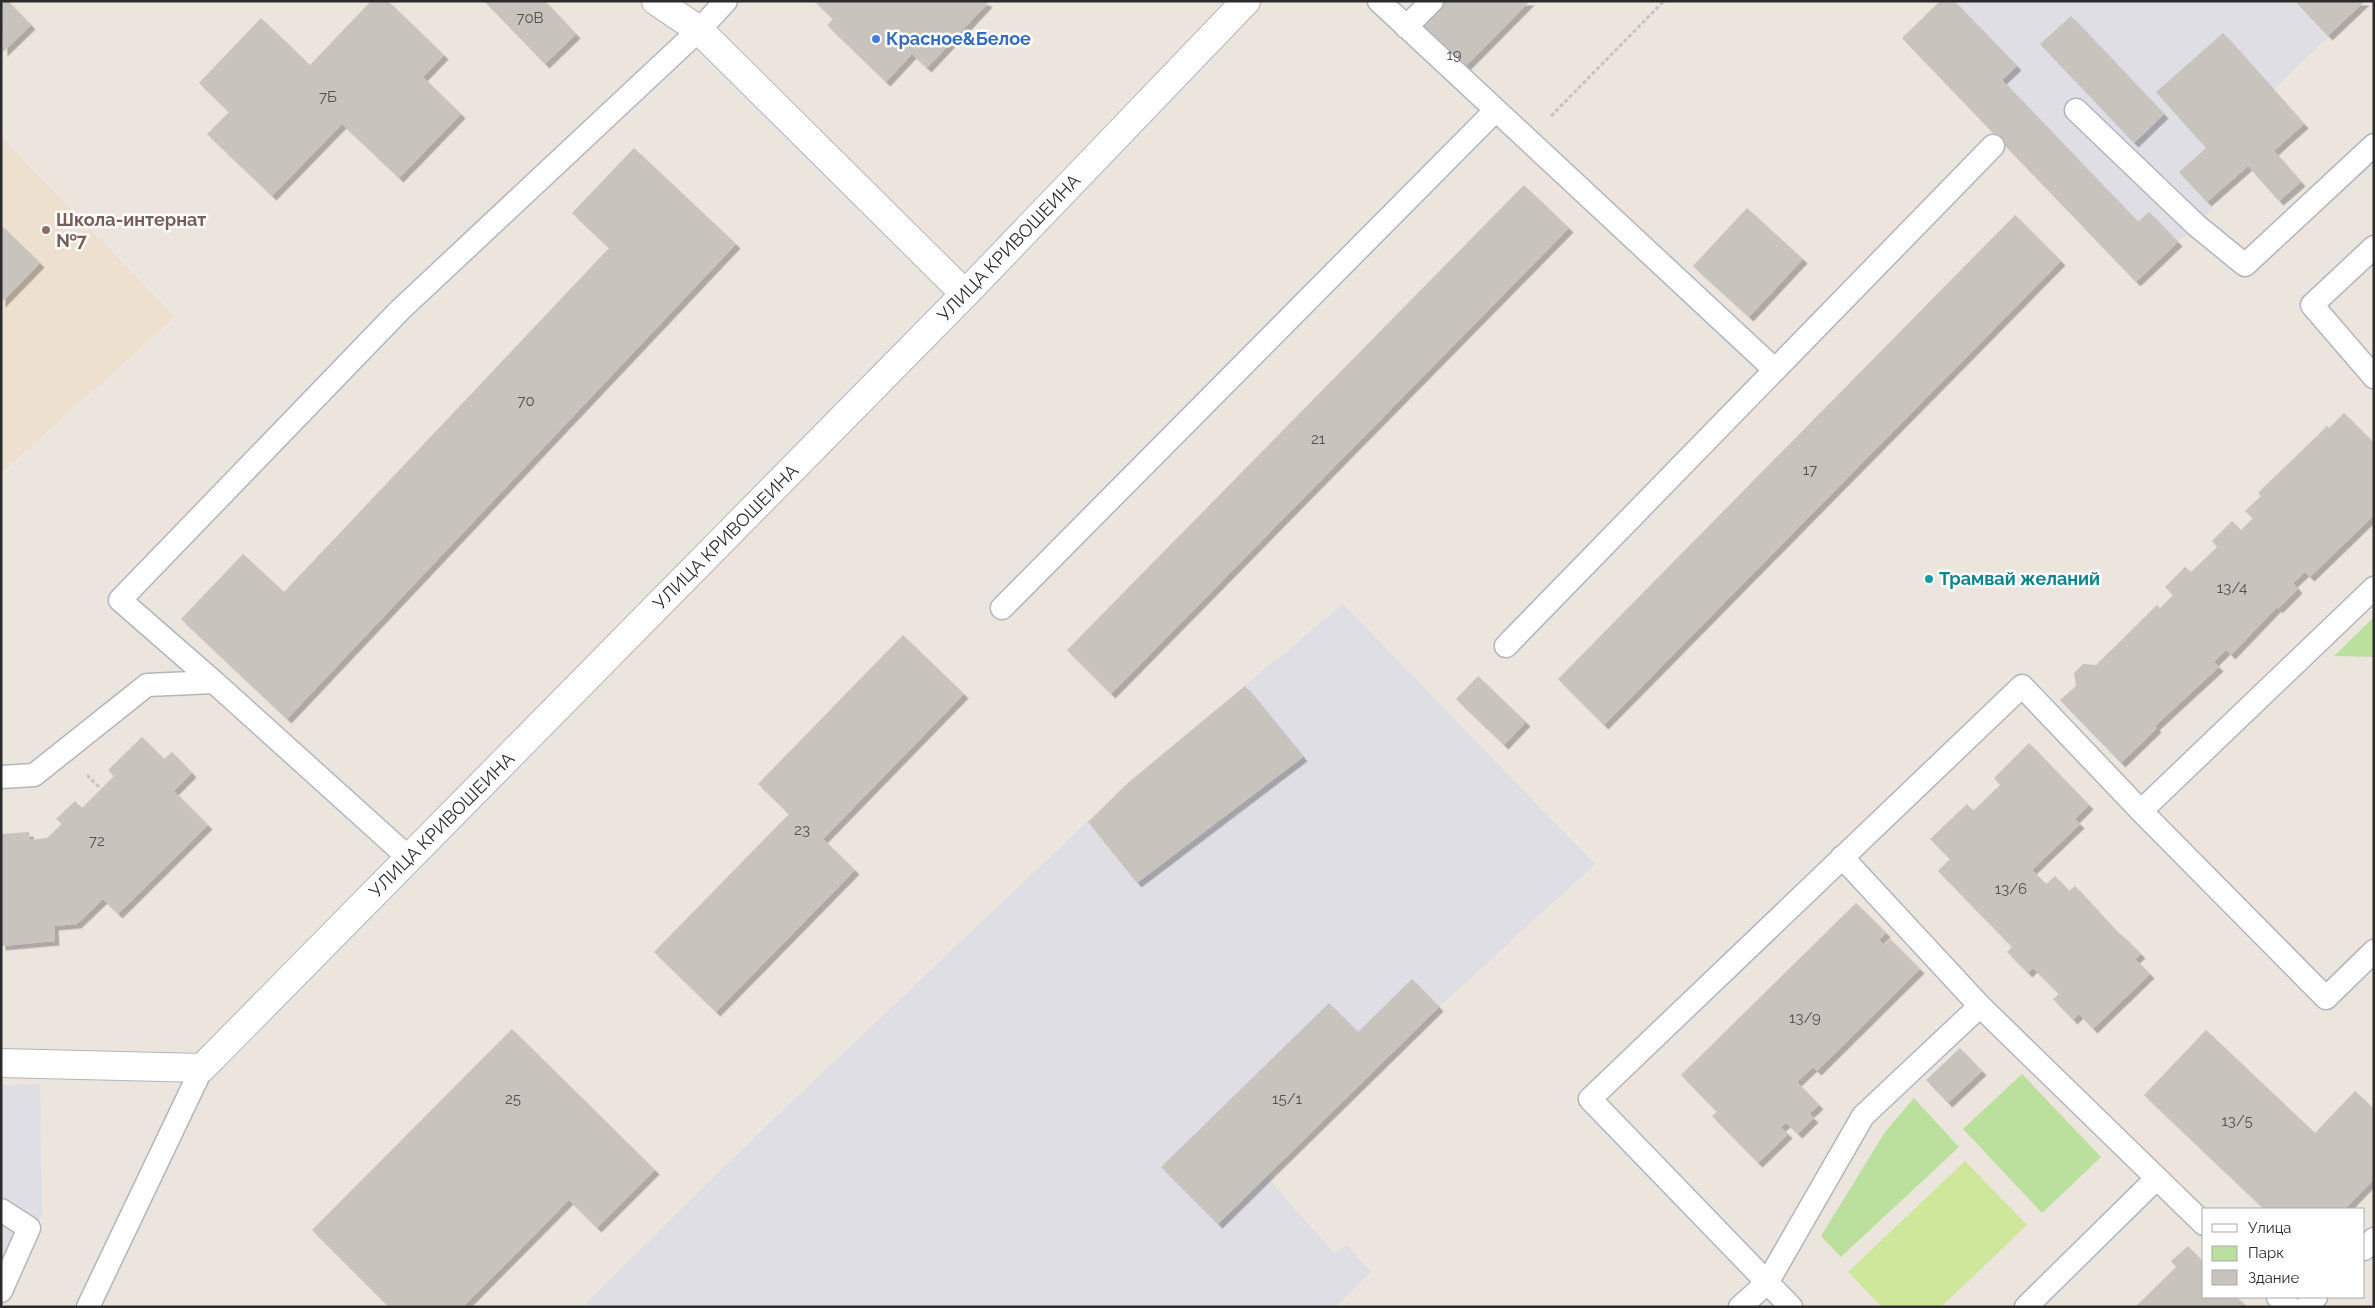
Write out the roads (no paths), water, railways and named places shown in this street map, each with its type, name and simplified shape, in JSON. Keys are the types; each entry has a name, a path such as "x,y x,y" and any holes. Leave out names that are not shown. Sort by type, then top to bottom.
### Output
{"street":[{"path":"656,1 699,30 965,294"},
{"name":"УЛИЦА КРИВОШЕИНА","path":"202,1068 965,294 1246,1"},
{"path":"1,1063 202,1068"}],"lane":[{"path":"409,858 120,600 400,310 699,30 726,1"},
{"path":"1379,1 1775,370"},
{"path":"1406,27 1432,1"},
{"path":"1002,608 1496,110"},
{"path":"2076,110 2196,225 2245,265 2374,145"},
{"path":"1506,646 1993,146"},
{"path":"2374,247 2312,305 2374,377"},
{"path":"2141,811 2374,588"},
{"path":"1,777 34,775 147,685 214,682"},
{"path":"1791,1307 1590,1099 2022,686 2141,811 2326,998 2374,952"},
{"path":"1842,857 1980,1006 2202,1222"},
{"path":"1740,1307 1767,1282 1863,1116 1980,1006"},
{"path":"88,1307 202,1068"},
{"path":"2026,1307 2156,1178"},
{"path":"1,1210 29,1228 1,1291"},
{"path":"2365,1248 2374,1239"},
{"path":"2279,1298 2288,1307"},
{"path":"2306,1307 2315,1298"}],"place":[{"name":"Красное&Белое","path":"876,39"},
{"name":"Школа-интернат №7","path":"46,230"},
{"name":"Трамвай желаний","path":"1929,579"}]}
